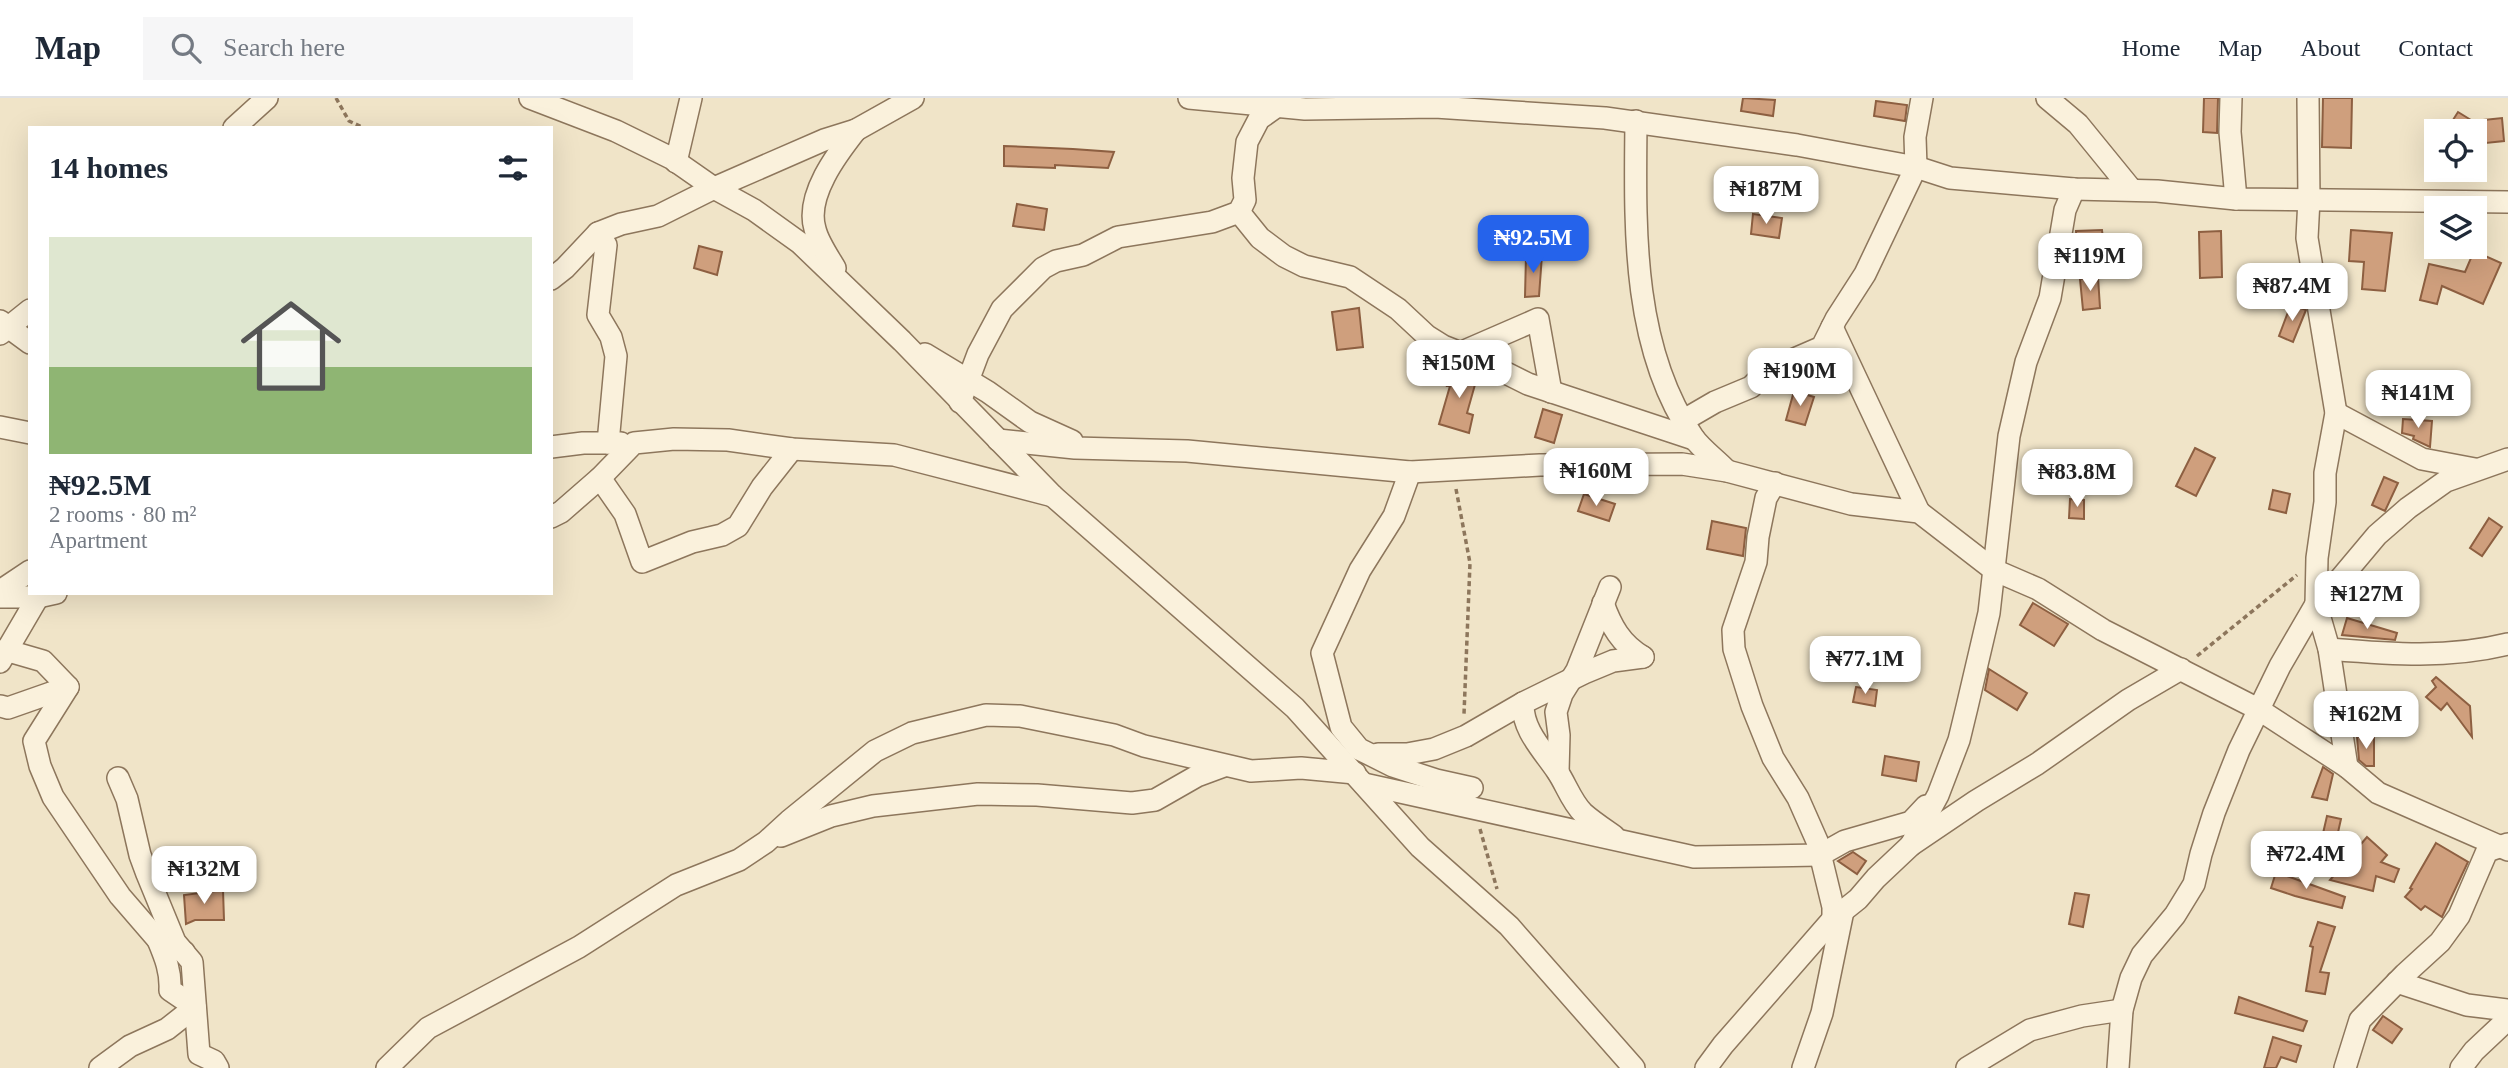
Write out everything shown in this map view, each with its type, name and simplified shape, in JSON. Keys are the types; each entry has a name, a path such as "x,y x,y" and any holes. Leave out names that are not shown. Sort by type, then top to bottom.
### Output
{"street":[{"path":"236,126 267,98"},
{"path":"530,98 616,131 676,162 714,188 754,210 800,243 844,283 1054,496 1295,708 1420,848 1509,926 1634,1068"},
{"path":"676,162 691,98"},
{"path":"553,277 598,233 621,224 659,216 714,188 824,140 856,130 913,98"},
{"path":"1189,98 1305,109 1435,107 1636,121 1797,145 1916,167 1950,178 2074,189 2132,189 2236,199 2508,201"},
{"path":"1689,429 1715,402 1751,387 1767,371 1822,347 1865,274 1916,167 1915,137 1922,98"},
{"path":"2047,98 2078,124 2132,189"},
{"path":"2231,98 2230,132 2236,199"},
{"path":"2308,98 2307,237 2336,413 2328,446 2316,604 2329,649 2347,767"},
{"path":"960,402 967,379 1002,309 1043,268 1056,261 1083,255 1118,237 1212,222 1239,212 1245,200 1243,178 1247,142 1259,119 1276,107"},
{"path":"1636,121 1635,204 1639,273 1649,329 1675,408 1689,429 1727,471"},
{"path":"844,283 814,229 813,212 820,185 837,155 856,130"},
{"path":"1911,845 1938,795 1959,740 1968,707 1989,613 2009,436 2026,362 2050,298 2065,210 2074,189"},
{"path":"1239,212 1260,238 1284,256 1304,266 1350,277 1398,309 1443,346 1551,392 1689,429"},
{"path":"598,233 606,245 598,314 611,337 616,356 608,443"},
{"path":"28,311 3,328 28,342"},
{"path":"1460,353 1538,319 1551,392"},
{"path":"1832,327 1919,512 1994,570 2038,589 2103,630 2258,709 2347,767 2378,793 2505,847"},
{"path":"902,341 967,379 1030,422 1067,440 1104,449"},
{"path":"2336,413 2421,459 2475,469"},
{"path":"0,428 28,433"},
{"path":"553,447 674,439 728,440 792,449 894,455 1054,496"},
{"path":"998,440 1104,449 1186,451 1410,472 1620,463 1682,464 1727,471 1851,505 1919,512"},
{"path":"553,516 600,478 634,443"},
{"path":"600,478 625,514 642,562 692,542 722,535 738,526 762,487 792,449"},
{"path":"2119,1068 2122,1010 2131,978 2142,955 2175,915 2194,884 2214,813 2258,709 2316,604 2377,535 2408,508 2446,481 2508,459"},
{"path":"1410,472 1394,516 1360,570 1322,653 1341,727 1359,749 1474,798"},
{"path":"1775,483 1766,498 1756,562 1733,630 1734,649 1752,706 1768,745 1808,819 1838,915 1822,1013 1803,1068"},
{"path":"2,587 28,572"},
{"path":"2,587 28,592"},
{"path":"47,595 2,655 43,661 68,687"},
{"path":"1359,749 1387,755 1434,749 1466,736 1523,703 1570,681 1613,661 1643,657 1624,644 1612,624 1606,595 1577,670 1570,681 1556,712 1559,735 1558,772"},
{"path":"2329,649 2438,655 2508,644"},
{"path":"1706,1068 1723,1045 1838,915 1911,845 2037,764 2128,700 2180,669"},
{"path":"0,706 8,708 68,687"},
{"path":"68,687 34,741 40,765 53,797 85,846 120,896 158,940 168,963 170,990 195,1006"},
{"path":"1523,703 1523,712 1535,742 1558,772 1581,811 1618,840"},
{"path":"387,1068 428,1028 579,947 676,885 740,860 766,842 875,751 912,733 986,715 1020,716 1114,735 1144,746 1251,771 1301,768 1474,798 1618,840 1694,857 1820,855 1845,841 1911,822 1938,795"},
{"path":"766,842 831,816 863,809 978,794 1037,795 1132,803 1155,800 1197,776 1225,766"},
{"path":"118,778 127,799 139,855 146,874 175,942 192,961 194,1061 214,1061 218,1068"},
{"path":"2345,1068 2360,1020 2440,942 2459,916 2487,851 2505,847"},
{"path":"158,940 184,952"},
{"path":"2397,982 2467,1005 2508,1010"},
{"path":"100,1068 131,1046 167,1029 195,1006"},
{"path":"1968,1068 2031,1030 2082,1016 2122,1010"},
{"path":"2461,1068 2474,1051 2508,1019"}],"path":[{"path":"336,98 349,121 360,126"},
{"path":"1451,470 1470,563 1464,718 1466,736"},
{"path":"2180,669 2318,558"},
{"path":"1474,798 1499,894"}],"building":[{"path":"1743,98 1775,100 1773,116 1741,111"},
{"path":"2204,98 2218,98 2217,133 2203,132"},
{"path":"2323,98 2352,98 2351,148 2322,147"},
{"path":"1876,101 1907,105 1905,121 1874,116"},
{"path":"2458,112 2469,119 2454,119"},
{"path":"2502,118 2504,141 2487,143 2487,120"},
{"path":"1004,146 1114,152 1108,168 1004,166"},
{"path":"1017,204 1047,209 1044,230 1013,226"},
{"path":"1753,214 1782,218 1779,238 1751,234"},
{"path":"2102,230 2104,248 2077,250 2076,231"},
{"path":"2351,230 2392,233 2385,291 2362,289 2364,262 2349,261"},
{"path":"2221,231 2222,277 2200,278 2199,232"},
{"path":"699,246 722,252 717,275 694,268"},
{"path":"1526,255 1542,255 1539,296 1525,297"},
{"path":"2487,257 2501,263 2483,304 2442,286 2437,304 2420,300 2429,264 2465,272 2471,259 2487,259"},
{"path":"2098,277 2100,308 2083,310 2080,279"},
{"path":"2291,304 2306,310 2293,342 2279,336"},
{"path":"1359,308 1363,347 1337,350 1332,312"},
{"path":"1453,365 1478,374 1467,413 1473,415 1469,433 1439,424"},
{"path":"2381,375 2400,382 2391,408 2372,402"},
{"path":"1794,391 1814,397 1805,425 1786,420"},
{"path":"1543,409 1562,415 1554,443 1535,437"},
{"path":"2403,419 2432,421 2430,447 2413,439 2414,436 2402,433"},
{"path":"2195,448 2215,458 2196,496 2176,486"},
{"path":"2384,477 2398,483 2385,511 2372,505"},
{"path":"2273,490 2290,494 2286,513 2269,509"},
{"path":"1584,494 1615,504 1609,521 1578,511"},
{"path":"2070,499 2084,500 2084,519 2069,518"},
{"path":"2489,518 2502,527 2482,556 2470,548"},
{"path":"1712,521 1746,528 1743,556 1707,549"},
{"path":"2033,603 2068,624 2054,646 2020,625"},
{"path":"2347,618 2397,633 2395,640 2342,635"},
{"path":"1989,669 2027,693 2017,710 1985,690"},
{"path":"2436,677 2470,706 2472,737 2447,703 2441,710 2426,697 2436,687 2432,681"},
{"path":"1856,687 1877,690 1875,706 1853,702"},
{"path":"2357,737 2374,737 2374,766 2366,766 2359,760"},
{"path":"1885,756 1919,762 1916,781 1882,775"},
{"path":"2323,767 2333,774 2327,800 2312,797"},
{"path":"2327,816 2341,819 2332,859 2318,855"},
{"path":"2367,837 2387,855 2381,862 2399,869 2394,882 2376,876 2373,891 2330,880"},
{"path":"2436,843 2468,862 2442,917 2425,906 2421,910 2405,897"},
{"path":"1853,852 1866,861 1857,874 1838,861"},
{"path":"2276,872 2345,897 2342,908 2271,888"},
{"path":"223,890 224,920 195,920 186,924 184,895"},
{"path":"2075,893 2089,895 2083,927 2069,924"},
{"path":"2318,922 2335,927 2320,972 2329,973 2325,994 2306,991 2313,947 2310,946"},
{"path":"2239,997 2307,1021 2303,1031 2235,1013"},
{"path":"2383,1016 2402,1029 2392,1043 2373,1030"},
{"path":"2273,1037 2301,1046 2296,1062 2281,1057 2276,1068 2264,1068"}]}
